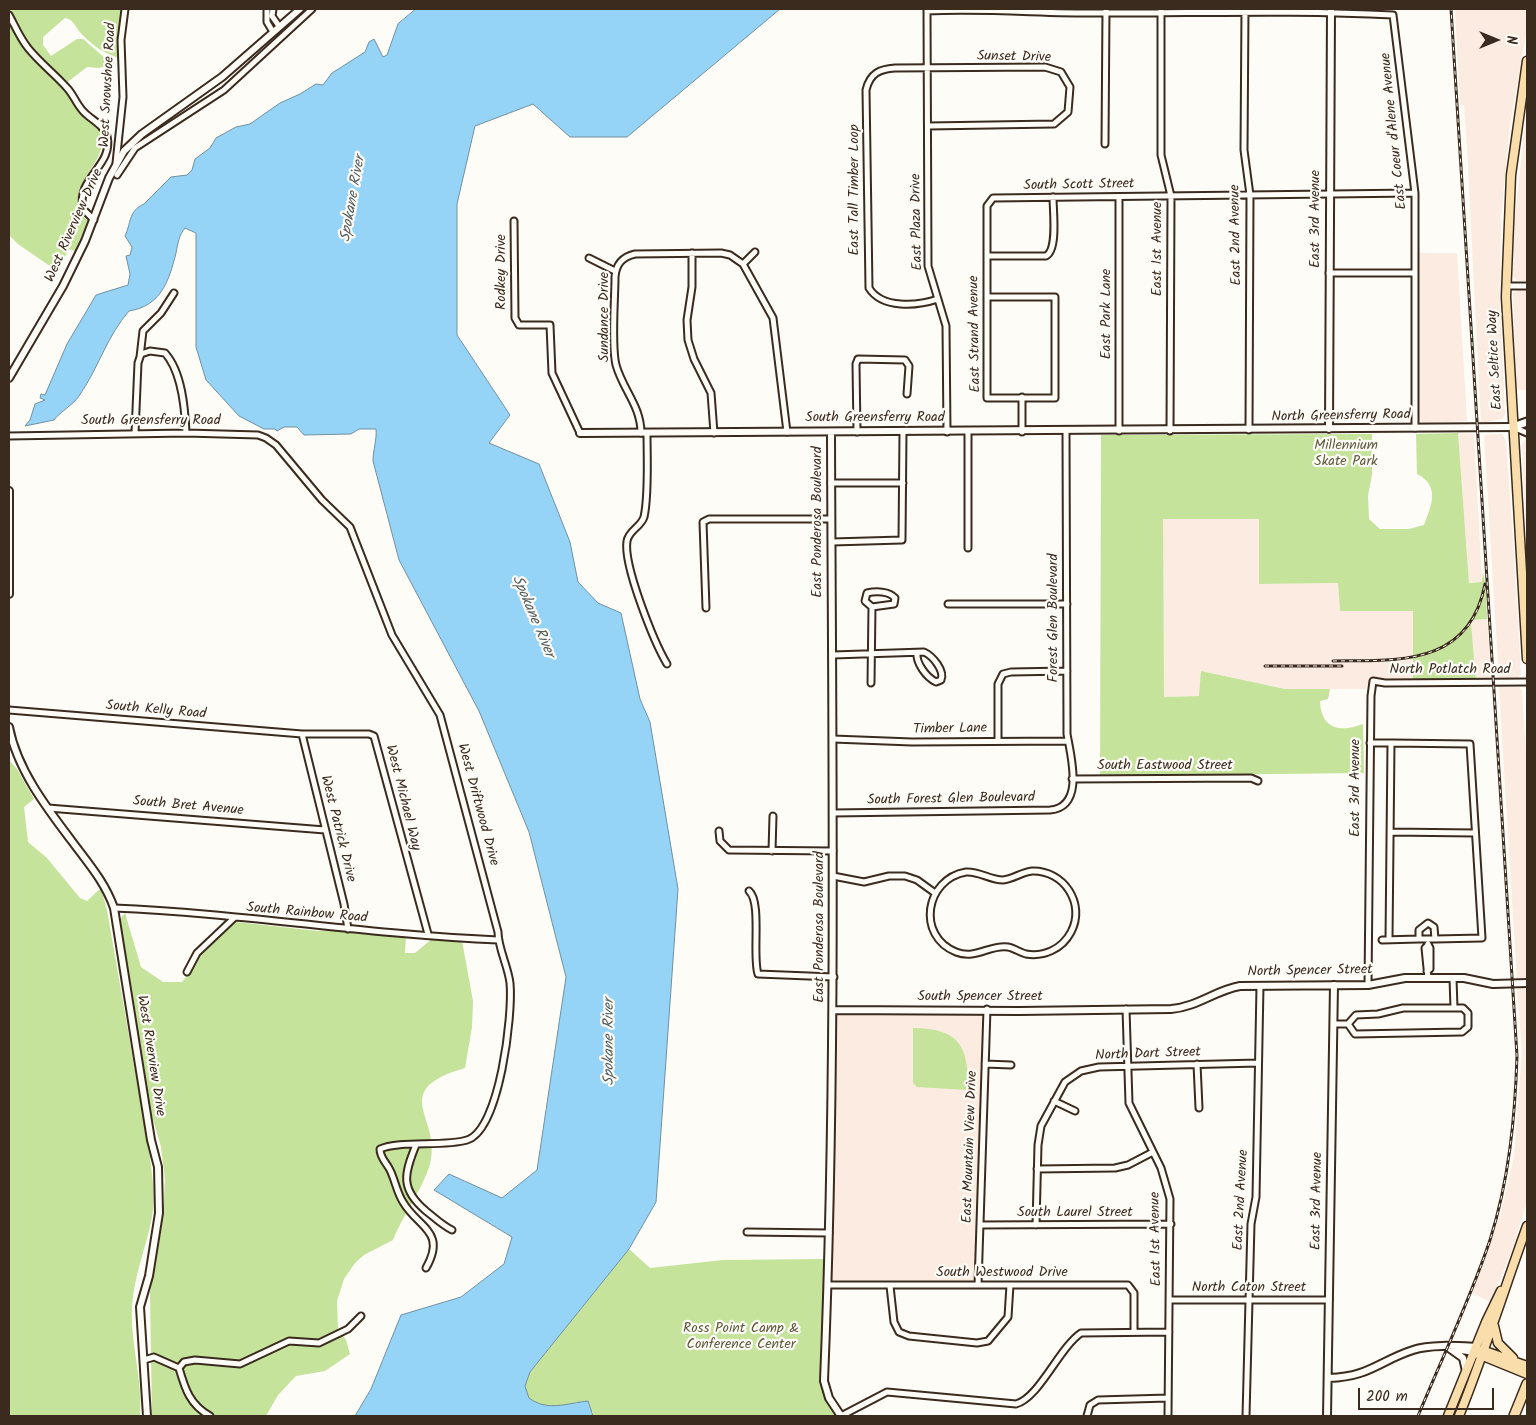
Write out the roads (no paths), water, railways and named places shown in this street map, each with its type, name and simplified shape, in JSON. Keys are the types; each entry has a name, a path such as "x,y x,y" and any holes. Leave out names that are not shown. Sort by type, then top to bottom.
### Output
{"highway":[{"path":"1514,1416 1527,1384"}],"main road":[{"name":"East Seltice Way","path":"1527,61 1511,175 1506,286 1527,660"},
{"name":"North Greensferry Road","path":"1513,427 1527,422"},
{"path":"1459,1416 1484,1353 1527,1226"},
{"path":"1450,1416 1475,1350 1507,1281"},
{"path":"1494,1325 1498,1343 1517,1361"},
{"path":"1475,1350 1517,1361 1527,1366"},
{"path":"1484,1353 1500,1363 1527,1374"},
{"path":"1475,1375 1483,1366 1500,1363"}],"street":[{"name":"West Snowshoe Road","path":"116,162 123,97 121,40 125,9"},
{"path":"267,9 267,22 273,32"},
{"path":"273,9 272,16 279,26"},
{"name":"West Riverview Drive","path":"9,378 63,286 94,220 116,162 132,142 222,77 300,9"},
{"name":"West Riverview Drive","path":"117,175 135,148 224,90 312,9"},
{"path":"927,10 1331,10"},
{"name":"East Plaza Drive","path":"927,10 928,266 946,326 947,432"},
{"name":"East 2nd Avenue","path":"1244,10 1244,150 1250,194 1249,430"},
{"name":"East Coeur d'Alene Avenue","path":"1331,10 1394,15 1415,193 1415,428"},
{"name":"East 3rd Avenue","path":"1329,429 1331,10"},
{"path":"1105,144 1106,11"},
{"name":"East 1st Avenue","path":"1161,11 1161,155 1170,196 1170,431"},
{"path":"9,15 28,49 69,90 79,107 103,127 106,135 106,149 103,160 85,184 81,195 83,209 94,220"},
{"name":"Sunset Drive","path":"928,68 1053,68 1061,72 1068,82 1071,100 1065,117 1050,125 928,126"},
{"name":"East Tall Timber Loop","path":"928,68 884,69 876,72 868,84 867,280 869,288 875,296 887,303 938,299"},
{"path":"162,121 166,128"},
{"name":"South Scott Street","path":"989,202 996,198 1415,193"},
{"path":"987,256 1046,256 1050,254 1054,246 1053,197"},
{"name":"East Park Lane","path":"1119,197 1119,431"},
{"name":"East Strand Avenue","path":"989,202 987,206 987,398 1022,397"},
{"name":"Rodkey Drive","path":"514,221 514,318 520,325 550,325 552,373 580,433"},
{"path":"756,252 743,264 773,318 787,432"},
{"path":"692,253 692,281 687,320 688,340 694,359 711,393 714,433"},
{"name":"Sundance Drive","path":"666,664 656,645 641,604 627,546 628,536 644,518 644,433 638,410 621,380 615,363 615,272 620,262 630,255 724,253 743,264"},
{"path":"588,258 615,272"},
{"path":"1329,273 1415,273"},
{"path":"1506,286 1527,286"},
{"path":"135,433 138,363 143,330 161,313 174,292"},
{"path":"987,297 1055,297 1055,398 1022,397 1022,432"},
{"path":"140,358 145,352 150,351 165,353 170,358 178,379 186,433"},
{"path":"857,432 856,364 858,359 905,360 909,366 907,394"},
{"name":"North Greensferry Road","path":"1170,431 1513,427 1527,433"},
{"name":"South Greensferry Road","path":"580,433 1170,431"},
{"path":"832,542 902,540 903,432"},
{"path":"968,432 968,548"},
{"name":"Forest Glen Boulevard","path":"1066,432 1068,740 1072,752 1072,793 1068,803"},
{"name":"South Greensferry Road","path":"9,436 135,433 258,435 276,445 285,456"},
{"name":"East Ponderosa Boulevard","path":"831,433 834,977 828,1285 824,1380 829,1398 841,1416"},
{"name":"West Driftwood Drive","path":"285,456 322,500 350,527 392,635 440,715 474,836 498,932 498,940 509,970 510,999 504,1059 489,1116 480,1132 467,1140 416,1145 388,1145 380,1149 380,1154 389,1168 402,1202 430,1230 433,1237 431,1258 426,1268"},
{"path":"831,483 903,483"},
{"path":"9,491 9,594"},
{"path":"706,608 702,522 709,519 831,519"},
{"path":"867,593 889,593 896,598 894,604 872,607 865,601 867,593"},
{"path":"948,604 1067,604"},
{"path":"871,683 872,607"},
{"path":"832,655 871,653 917,652 924,652 931,656 942,672 941,680 936,682 930,678 918,662 917,652"},
{"path":"998,741 998,684 1003,674 1011,672 1067,671"},
{"name":"East 3rd Avenue","path":"1368,985 1370,743 1373,681"},
{"name":"North Potlatch Road","path":"1373,681 1386,683 1527,682"},
{"name":"South Kelly Road","path":"9,710 302,734"},
{"name":"West Riverview Drive","path":"9,727 11,741 23,766 48,808 100,877 114,908 151,1137 158,1168 159,1214 149,1276 140,1307 147,1416"},
{"name":"West Patrick Drive","path":"302,734 344,904 348,929"},
{"name":"West Michael Way","path":"302,734 369,734 374,736 428,934"},
{"name":"Timber Lane","path":"833,739 912,742 1068,740"},
{"path":"1370,743 1470,744 1482,938 1382,940"},
{"path":"1389,940 1391,743"},
{"name":"South Eastwood Street","path":"1072,780 1251,778 1258,781"},
{"name":"South Forest Glen Boulevard","path":"833,812 1050,810 1062,808 1068,803"},
{"name":"South Bret Avenue","path":"48,808 325,830"},
{"path":"772,851 773,816"},
{"path":"719,831 720,841 729,850 833,851"},
{"path":"1390,832 1475,833"},
{"path":"975,872 1004,880 1026,872 1043,872 1059,880 1068,889 1076,908 1075,922 1067,938 1059,946 1048,952 1030,954 1001,947 980,954 963,954 944,945 933,932 930,919 935,893 944,882 961,873 975,872"},
{"path":"833,876 864,882 889,876 905,876 917,880 935,893"},
{"path":"749,891 752,894 755,905 758,974 834,977"},
{"name":"South Rainbow Road","path":"114,908 498,940"},
{"path":"187,972 197,953 234,918"},
{"path":"1420,939 1419,930 1428,923 1434,927 1435,939"},
{"path":"1428,939 1428,946 1430,948 1430,969 1428,975"},
{"name":"North Spencer Street","path":"1126,1009 1186,1007 1227,989 1260,986 1368,985 1428,975 1493,984 1527,983"},
{"path":"1453,978 1454,1008"},
{"name":"East 2nd Avenue","path":"1246,1416 1251,1224 1256,1197 1260,986"},
{"name":"East 3rd Avenue","path":"1327,1416 1334,986"},
{"path":"1404,1008 1463,1008 1468,1011 1468,1027 1464,1032 1355,1034 1348,1024 1356,1014 1378,1014 1404,1008"},
{"name":"East 1st Avenue","path":"1126,1009 1126,1065 1129,1103 1168,1188 1170,1224 1168,1416"},
{"name":"South Spencer Street","path":"833,1010 1039,1011 1126,1009"},
{"name":"East Mountain View Drive","path":"978,1285 987,1010"},
{"path":"1334,1024 1348,1024"},
{"name":"North Dart Street","path":"1036,1225 1039,1132 1065,1082 1081,1071 1094,1067 1258,1063"},
{"path":"985,1064 1011,1064"},
{"path":"1197,1064 1199,1108"},
{"path":"1054,1101 1075,1111"},
{"path":"416,1145 407,1167 407,1188 410,1195 422,1208 452,1230"},
{"path":"1037,1169 1115,1168 1128,1165 1153,1152"},
{"name":"South Laurel Street","path":"980,1225 1170,1224"},
{"path":"747,1232 829,1233"},
{"name":"South Westwood Drive","path":"828,1285 1128,1285 1134,1293 1134,1332"},
{"path":"890,1286 894,1322 899,1332 909,1336 980,1343 992,1338 1008,1317 1010,1285"},
{"name":"North Caton Street","path":"1169,1300 1329,1300"},
{"path":"179,1368 184,1362 195,1360 240,1364 289,1341 320,1344 348,1330 361,1316"},
{"path":"841,1416 887,1392 1011,1404 1021,1403 1029,1397 1069,1345 1081,1333 1169,1332"},
{"path":"1329,1378 1345,1378 1367,1372 1418,1348 1475,1350"},
{"path":"1449,1348 1462,1358 1466,1372"},
{"path":"144,1360 154,1358 179,1368"},
{"path":"179,1368 185,1390 193,1405 210,1416"},
{"path":"1087,1416 1094,1401 1168,1398"}],"water":[{"name":"Spokane River","path":"416,9 780,9 627,137 570,137 533,104 475,126 457,204 457,335 510,415 489,443 539,464 570,542 578,582 598,603 621,613 640,699 650,722 678,889 656,1202 629,1249 530,1372 525,1386 529,1398 543,1405 550,1406 588,1401 593,1416 355,1416 371,1389 401,1315 461,1297 504,1264 512,1237 434,1190 449,1174 502,1198 537,1170 566,977 529,832 479,711 399,560 373,461 376,429 359,429 351,434 304,435 297,427 284,427 277,431 275,429 264,429 239,416 206,380 196,347 196,233 185,228 181,233 170,273 162,291 149,304 129,311 121,321 86,386 76,399 54,420 25,426 30,420 35,404 45,400 40,398 41,394 45,395 67,344 96,295 128,285 130,274 126,256 130,255 132,247 125,236 135,210 144,204 171,177 187,175 192,170 195,159 210,148 216,138 236,127 250,124 280,103 316,84 323,85 332,73 365,52 369,42 374,39 383,57 387,55 398,24"}],"railway":[{"path":"1418,1416 1474,1285 1497,1217 1510,1149 1517,1056 1451,9"},
{"path":"1333,661 1405,658 1427,653 1447,645 1464,631 1477,611 1485,584"},
{"path":"1265,666 1342,666"}],"park label":[{"name":"Millennium Skate Park","path":"1346,456"},
{"name":"Ross Point Camp & Conference Center","path":"741,1338"}]}
